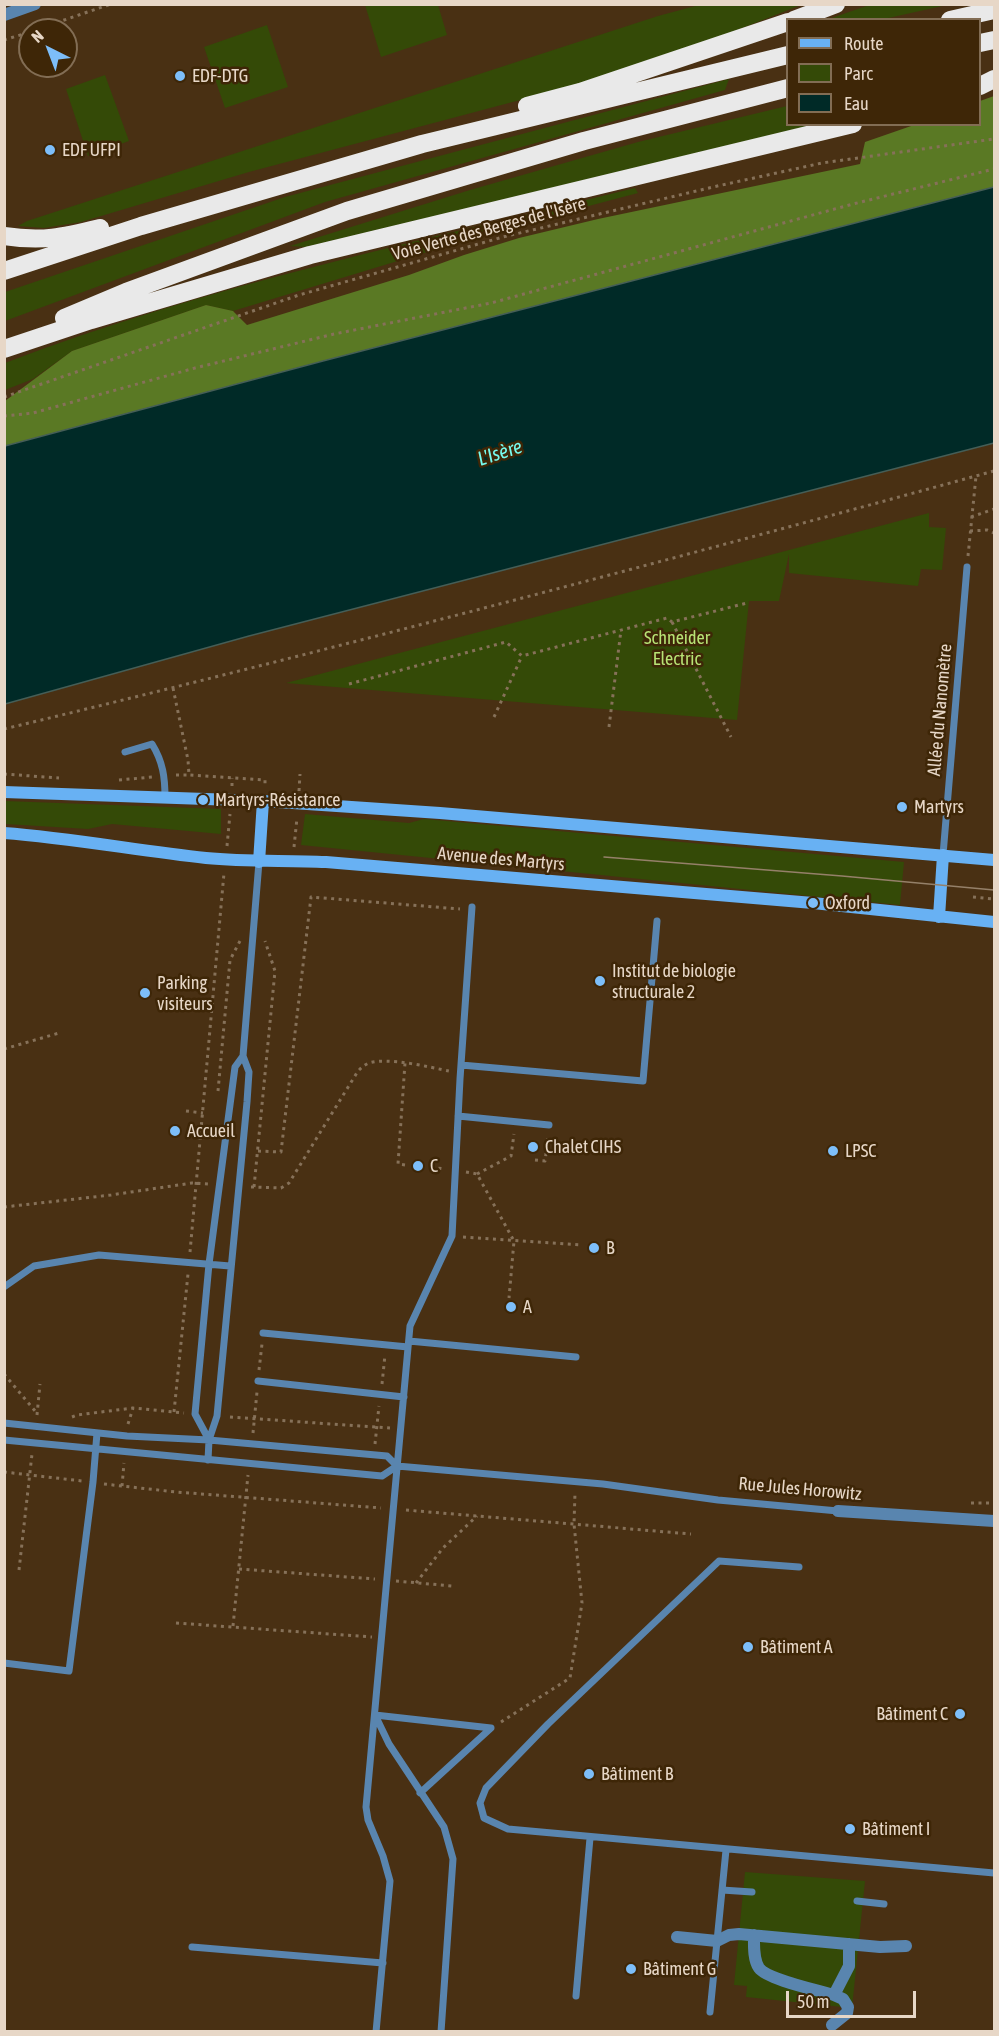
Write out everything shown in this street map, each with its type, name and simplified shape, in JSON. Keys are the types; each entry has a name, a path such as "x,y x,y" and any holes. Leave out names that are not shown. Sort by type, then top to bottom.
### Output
{"highway":[{"path":"799,18 836,4"},
{"path":"959,18 994,10"},
{"path":"280,184 420,135 580,92 786,23"},
{"path":"4,271 141,226 422,144 786,55"},
{"path":"4,342 126,292 347,211 584,141 786,89"},
{"path":"4,349 91,320 310,255 845,126"},
{"path":"4,236 29,239 59,238 102,228 141,226"}],"main road":[{"path":"4,792 263,801 440,813 994,860"},
{"path":"259,862 263,801"},
{"name":"Avenue des Martyrs","path":"4,833 259,862 293,860 813,903 994,922"},
{"path":"939,917 943,855"}],"street":[{"path":"4,15 35,4"},
{"name":"Rue Jules Horowitz","path":"838,1511 994,1521"},
{"path":"677,1937 717,1941 729,1935 754,1935 880,1947 906,1946"},
{"path":"754,1935 754,1952 758,1967 771,1977 843,1999 848,2007 847,2013 832,2025"},
{"path":"834,1995 849,1966 849,1944"}],"lane":[{"name":"Allée du Nanomètre","path":"943,855 967,567"},
{"path":"125,752 152,744 161,759 165,776 165,798"},
{"path":"208,1460 209,1440 218,1416 249,1072 243,1056 259,862"},
{"path":"376,2031 390,1881 383,1856 368,1820 366,1807 410,1326 452,1236 472,909"},
{"path":"461,1065 643,1081 657,921"},
{"path":"209,1440 195,1414 209,1264 235,1067 243,1056"},
{"path":"458,1116 549,1125"},
{"path":"4,1287 34,1266 99,1255 230,1266"},
{"path":"263,1333 576,1357"},
{"path":"258,1381 404,1397"},
{"path":"4,1423 97,1433 209,1440 387,1456 398,1466"},
{"path":"4,1663 69,1671 97,1433"},
{"path":"4,1440 382,1476 398,1466"},
{"name":"Rue Jules Horowitz","path":"398,1466 603,1484 718,1500 838,1511"},
{"path":"799,1567 719,1561 548,1724 486,1788 480,1803 484,1818 508,1829 590,1838 994,1873"},
{"path":"375,1715 491,1728"},
{"path":"375,1715 388,1744 444,1827 453,1859 441,2031"},
{"path":"420,1793 491,1728"},
{"path":"576,1996 590,1838"},
{"path":"710,2012 726,1850"},
{"path":"722,1890 752,1892"},
{"path":"857,1901 884,1904"},
{"path":"192,1947 382,1964"}],"path":[{"path":"70,18 111,4"},
{"name":"Voie Verte des Berges de l'Isère","path":"4,397 299,295 503,237 822,163 994,139"},
{"path":"4,416 33,413 195,368 334,334 491,303 853,204 994,169"},
{"path":"4,729 668,560 994,471"},
{"path":"967,567 976,476"},
{"path":"971,517 994,509"},
{"path":"970,531 987,530 994,533"},
{"path":"672,622 747,603"},
{"path":"522,656 667,618 672,622 731,737"},
{"path":"609,727 621,630"},
{"path":"350,684 506,642 522,656"},
{"path":"494,717 522,656"},
{"path":"172,688 188,760 189,775"},
{"path":"4,774 69,778"},
{"path":"293,860 300,774"},
{"path":"114,780 189,775 265,780 263,801"},
{"path":"219,776 219,783"},
{"path":"174,1412 232,778"},
{"path":"258,1151 281,1152 310,897 472,909"},
{"path":"973,897 994,899"},
{"path":"4,1049 59,1033"},
{"path":"405,1063 398,1164 405,1165"},
{"path":"186,1111 203,1113"},
{"path":"431,1167 477,1174 511,1156 516,1122"},
{"path":"535,1160 545,1161 549,1125"},
{"path":"477,1174 514,1241 509,1298"},
{"path":"452,1236 581,1245"},
{"path":"251,1444 263,1333"},
{"path":"4,1374 37,1413"},
{"path":"35,1426 40,1384"},
{"path":"69,1419 78,1415 133,1408"},
{"path":"18,1570 34,1443"},
{"path":"233,1626 249,1464"},
{"path":"122,1485 123,1470"},
{"path":"4,1472 93,1482"},
{"path":"491,1728 570,1678 582,1603 574,1524 576,1482"},
{"path":"967,1503 994,1503"},
{"path":"416,1583 443,1548 477,1516"},
{"path":"239,1569 452,1586"},
{"path":"176,1623 382,1637"}],"green space":[{"path":"872,4 947,4 888,18 832,18"},
{"path":"365,5 438,5 447,35 381,57"},
{"path":"699,5 801,5 704,43 573,86 249,172 81,222 44,228 18,226 27,221 658,16"},
{"path":"267,25 288,87 225,108 204,47"},
{"path":"105,75 129,141 88,156 66,89"},
{"path":"729,79 725,90 325,202 5,321 5,292 285,197"},
{"path":"994,96 994,187 5,446 5,401 72,351 206,305 233,311 247,325 519,238 598,219 860,164 865,142 911,126 981,126 981,101"},
{"path":"786,106 786,126 809,126 306,247 290,246 470,190 638,142"},
{"path":"635,188 638,193 513,226 233,311 206,305 72,351 33,379 5,390 5,363 159,310 317,266"},
{"name":"Schneider Electric","path":"929,513 929,527 946,528 942,570 921,569 918,586 789,573 789,554 779,601 749,601 737,720 286,683"},
{"path":"5,801 221,809 221,834 112,824 88,829 5,824"},
{"path":"305,814 409,823 424,819 904,862 900,905 301,845"},
{"path":"745,1872 865,1881 852,2008 746,1997 747,1986 734,1985"}],"water":[{"name":"L'Isère","path":"994,187 994,443 249,636 5,704 5,446"}],"tram line":[{"path":"604,857 994,890"}],"place":[{"name":"EDF-DTG","path":"180,76"},
{"name":"EDF UFPI","path":"50,150"},
{"name":"Martyrs-Résistance","path":"203,800"},
{"name":"Martyrs","path":"902,807"},
{"name":"Oxford","path":"813,903"},
{"name":"Institut de biologie structurale 2","path":"600,981"},
{"name":"Parking visiteurs","path":"145,993"},
{"name":"Accueil","path":"175,1131"},
{"name":"Chalet CIHS","path":"533,1147"},
{"name":"LPSC","path":"833,1151"},
{"name":"C","path":"418,1166"},
{"name":"B","path":"594,1248"},
{"name":"A","path":"511,1307"},
{"name":"Bâtiment A","path":"748,1647"},
{"name":"Bâtiment C","path":"960,1714"},
{"name":"Bâtiment B","path":"589,1774"},
{"name":"Bâtiment I","path":"850,1829"},
{"name":"Bâtiment G","path":"631,1969"}]}
